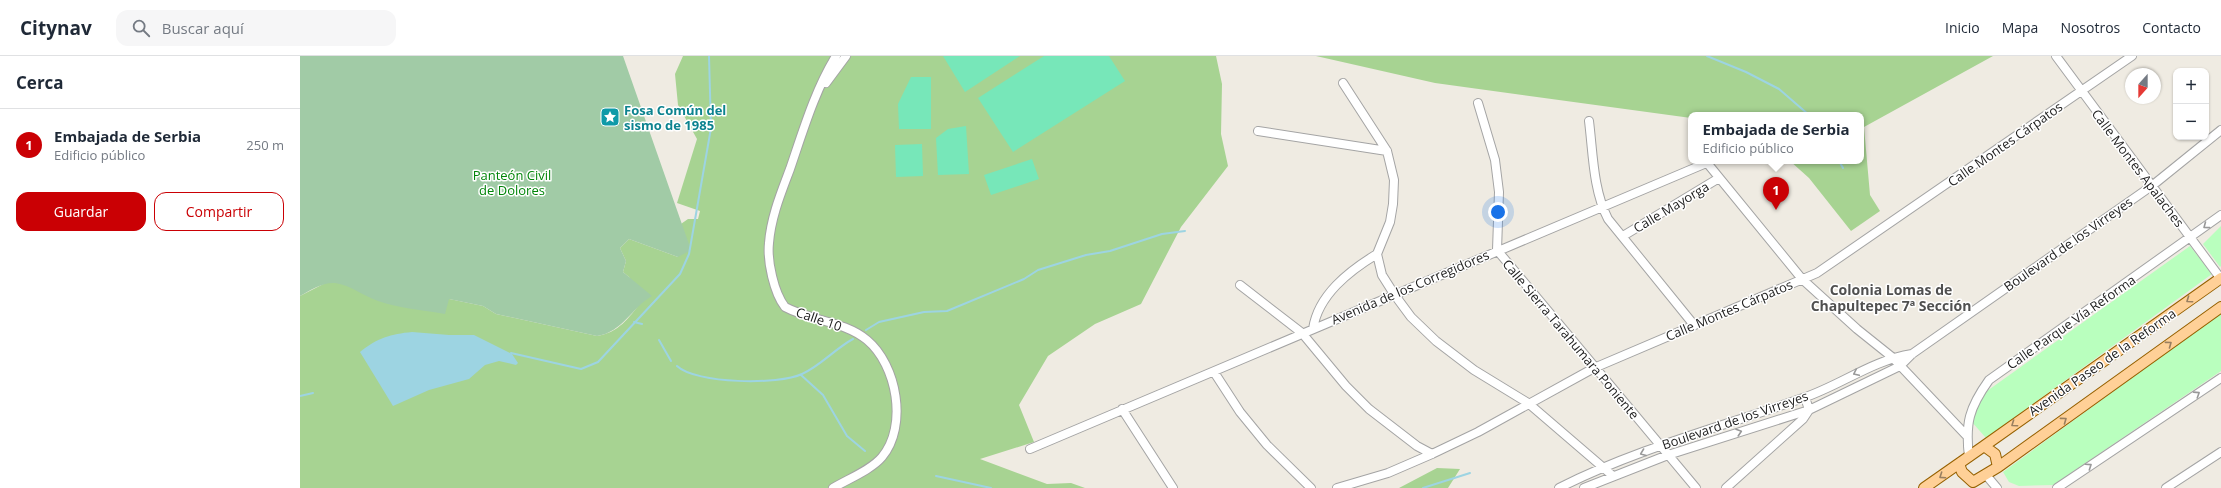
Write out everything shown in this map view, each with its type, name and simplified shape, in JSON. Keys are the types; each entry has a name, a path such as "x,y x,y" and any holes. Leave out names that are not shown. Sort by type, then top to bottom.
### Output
{"main road":[{"name":"Avenida Paseo de la Reforma","path":"1959,464 2221,278"},
{"name":"Avenida Paseo de la Reforma","path":"1973,482 1998,467 2221,307"},
{"path":"1984,446 1995,454 1998,467"},
{"path":"1924,488 1959,464 1966,478 1973,482 1964,488"}],"street":[{"name":"Calle 10","path":"833,488 881,458 889,447 893,437 896,414 894,386 888,367 877,351 866,340 850,330 785,307 778,298 774,285 768,245 777,206 806,122 826,74 836,56"},
{"name":"Calle 10","path":"819,92 846,56"},
{"name":"Calle Montes Apalaches","path":"2056,56 2081,92 2153,184 2190,238 2221,278"},
{"name":"Calle Montes Cárpatos","path":"1337,488 1388,473 1432,454 1478,432 1528,403 1594,368 1817,273 2132,56"},
{"path":"1343,83 1387,151 1394,180 1394,204 1388,226 1377,254 1382,275 1394,294 1411,317 1436,342 1474,370 1528,403 1614,476"},
{"name":"Calle Sierra Tarahumara Poniente","path":"1478,103 1495,160 1499,192 1497,250 1594,368 1696,488"},
{"path":"1589,121 1602,207 1608,219 1694,325"},
{"name":"Boulevard de los Virreyes","path":"1584,488 1668,455 1809,410 1900,366 1912,354 2153,184 2221,130"},
{"path":"1258,131 1387,151"},
{"name":"Avenida de los Corregidores","path":"1030,449 1122,409 1214,372 1497,250 1699,166 1708,164 1719,178"},
{"path":"1719,178 1802,279 1857,329 1892,357 1966,435"},
{"name":"Calle Mayorga","path":"1622,236 1719,178"},
{"name":"Calle Parque Vía Reforma","path":"1969,457 1966,435 1973,402 1989,380 2221,215"},
{"path":"1313,329 1315,317 1321,304 1344,278 1360,264 1377,254"},
{"path":"1240,285 1302,333 1346,386 1369,409 1417,446 1432,454"},
{"name":"Boulevard de los Virreyes","path":"1559,488 1660,446 1805,397 1892,357 1912,354"},
{"path":"1214,372 1240,412 1267,445 1311,488"},
{"path":"2057,488 2221,378"},
{"path":"1726,488 1803,419 1809,410 1805,397"},
{"path":"1122,409 1173,488"},
{"path":"2166,488 2221,452"},
{"path":"1986,475 1997,488"}],"green space":[{"name":"Panteón Civil de Dolores","path":"300,56 623,56 691,250 678,257 629,239 620,248 626,261 623,272 652,296 614,330 597,336 496,314 483,306 449,299 445,314 402,307 378,301 352,288 335,283 321,285 300,296"},
{"path":"683,56 1216,56 1222,84 1221,134 1228,166 1181,227 1141,304 1095,324 1048,356 1019,405 1034,442 980,459 1047,484 1071,483 1085,488 300,488 300,296 339,276 483,306 496,314 597,336 611,332 627,319 641,302 629,277 623,272 626,261 620,248 629,239 678,257 678,226 688,219 698,219 700,211 677,203 697,139 678,105 675,74"},
{"path":"943,56 1020,56 965,92"},
{"path":"1044,56 1109,56 1125,81 1013,152 978,98"},
{"path":"1316,56 1993,56 1864,127 1864,112 1688,112 1688,118 1435,83"},
{"path":"911,77 931,77 931,129 899,129 898,104"},
{"path":"966,126 969,174 938,175 936,138 948,129"},
{"path":"1864,127 1870,195 1880,211 1851,231 1809,178 1793,164 1864,164"},
{"path":"922,144 923,176 896,177 895,145"},
{"path":"1032,159 1039,179 991,195 984,175"},
{"path":"2221,226 2221,266 2220,267 2203,244"},
{"path":"2190,246 2212,274 1986,438 1971,421 1980,396"},
{"path":"2221,313 2221,371 2053,485 2019,486 2009,482 2003,472"},
{"path":"1437,468 1460,469 1448,488 1399,488"}],"water":[{"path":"412,332 449,335 474,335 512,354 518,363 516,365 499,361 485,365 469,379 429,390 393,406 360,352 378,340 397,334"}],"waterway":[{"path":"511,353 581,369 598,362 680,274 689,254 711,128 709,56"},
{"path":"1707,56 1746,72 1779,89 1806,112"},
{"path":"1841,164 1843,168"},
{"path":"866,330 879,322 924,312 947,311 1024,279 1038,270 1086,255 1110,251 1162,234 1185,231"},
{"path":"634,322 642,324"},
{"path":"677,366 687,372 719,379 757,381 791,378 808,371 853,339"},
{"path":"659,340 671,361"},
{"path":"801,375 823,395 847,436 865,451"},
{"path":"300,396 313,393"},
{"path":"1423,488 1470,473"},
{"path":"936,476 991,488"}],"place":[{"name":"Fosa Común del sismo de 1985","path":"610,117"},
{"name":"Embajada de Serbia","path":"1776,210"}],"district":[{"name":"Colonia Lomas de Chapultepec 7ª Sección","path":"1891,298"}]}
